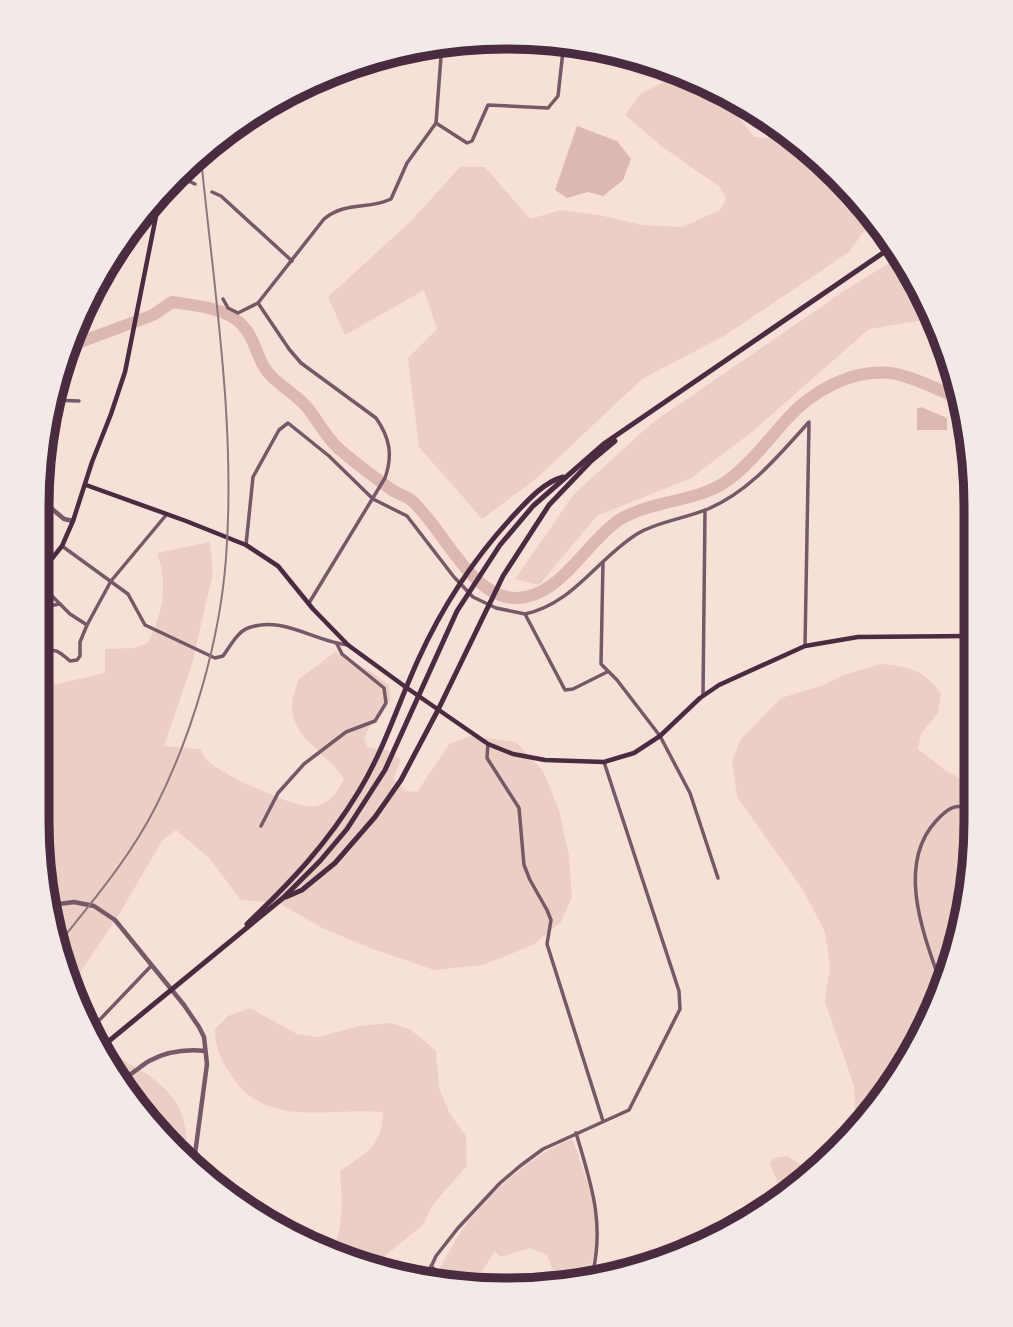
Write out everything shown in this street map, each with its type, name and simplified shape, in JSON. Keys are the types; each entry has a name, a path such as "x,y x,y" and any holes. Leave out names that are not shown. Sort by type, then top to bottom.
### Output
{"highway":[{"path":"107,1043 284,898 347,829 385,770 457,611 487,562 533,506 605,443 886,251"},
{"path":"284,898 302,890 335,863 375,817 401,780 503,576 549,505 591,461 638,421"},
{"path":"222,948 289,885 337,825 373,765 443,612 479,556 520,508 551,480 566,476"}],"main road":[{"path":"49,564 62,547 73,521 125,372 157,213"},
{"path":"86,485 246,545 278,566 348,645 407,688 488,744 513,754 545,760 604,762 634,753 660,736 703,696 719,685 805,646 858,637 964,636"}],"street":[{"path":"436,123 467,142 472,141 488,105 548,108 558,96 563,53"},
{"path":"223,299 228,308 238,313 258,303 324,219 336,209 391,199 407,163 436,123 441,54"},
{"path":"186,180 195,184"},
{"path":"212,192 221,196 292,261"},
{"path":"258,303 301,363 376,418 390,443 390,464 378,491 309,603"},
{"path":"62,400 79,401"},
{"path":"246,545 253,477 279,430 288,423 329,456 373,499 407,516 473,597 496,608 525,614 542,611 565,597 638,533 731,499 750,484 809,422 805,646"},
{"path":"49,506 64,519 73,521"},
{"path":"703,696 705,510"},
{"path":"49,650 62,653 70,661 77,660 87,625 111,581 167,514"},
{"path":"62,547 132,598 145,625 215,658 223,656 248,628 264,626 288,626 337,644 348,645"},
{"path":"603,562 601,664 617,680 660,736 690,793 718,877"},
{"path":"49,592 70,614 87,625"},
{"path":"49,606 60,604"},
{"path":"525,614 565,690 573,689 607,672"},
{"path":"261,826 278,793 304,764 345,732 375,721 386,703 384,688 342,654 337,644"},
{"path":"488,744 487,758 519,808 524,865 551,920 547,944 603,1121"},
{"path":"429,1271 458,1228 500,1184 543,1149 629,1110 680,1009 679,991 604,762"},
{"path":"938,974 924,933 915,882 923,835 948,808 964,807"},
{"path":"57,905 74,902 94,906 111,917 184,1005 204,1037 206,1072 195,1155"},
{"path":"96,1024 153,968"},
{"path":"127,1076 150,1061 170,1053 205,1051"},
{"path":"576,1133 591,1180 598,1241 593,1270"},
{"path":"431,1266 438,1273"}],"shaded area":[{"path":"668,80 674,81 733,109 754,137 778,139 808,163 830,183 868,226 849,252 724,336 642,379 537,478 482,519 419,447 408,358 437,329 424,290 345,335 328,297 411,221 460,167 485,167 530,219 560,210 643,225 682,227 720,210 726,199 720,187 661,146 625,115 640,94"},
{"path":"577,126 617,141 631,159 623,180 603,196 588,192 567,198 555,190"},
{"path":"892,261 924,320 869,329 752,432 691,478 597,516 539,585 515,579 574,494 652,423 844,291"},
{"path":"921,407 947,418 947,430 917,430 917,409"},
{"path":"210,542 213,573 192,664 164,746 200,749 210,763 219,769 279,798 308,806 326,802 337,792 344,779 298,729 292,704 298,680 335,652 389,685 391,699 373,720 364,738 367,747 387,750 401,760 393,779 406,791 417,792 450,743 471,736 516,742 543,771 559,810 569,855 572,897 561,922 533,945 483,965 434,970 322,928 279,903 241,900 209,858 176,830 162,841 118,916 77,977 58,910 50,850 49,686 105,673 105,649 134,648 148,643 162,599 163,576 157,553"},
{"path":"881,664 900,666 928,679 941,693 938,713 921,734 918,749 964,781 960,880 940,968 903,1049 887,1075 855,1116 854,1086 825,1002 830,968 825,932 803,890 737,797 732,761 741,739 781,698 821,686 841,676"},
{"path":"250,1008 297,1034 318,1037 359,1026 390,1023 410,1029 436,1051 439,1088 450,1114 466,1136 467,1166 434,1203 423,1225 386,1255 384,1261 335,1245 342,1203 340,1171 371,1148 380,1133 383,1112 282,1110 247,1094 222,1061 216,1043 215,1029 228,1016"},
{"path":"114,1055 150,1076 164,1088 183,1117 187,1147 144,1099"},
{"path":"572,1139 593,1205 596,1233 590,1270 552,1275 553,1270 547,1255 530,1248 501,1257 495,1251 478,1277 437,1272 465,1225 481,1206 517,1172"},
{"path":"787,1156 804,1167 780,1187 769,1162"}],"waterway":[{"path":"80,342 153,315 172,302 212,309 234,318 248,332 267,371 306,406 338,448 392,490 411,500 458,559 485,587 500,595 516,598 532,596 546,589 572,567 607,530 631,513 712,490 733,477 797,409 808,399 834,384 861,375 890,373 916,380 950,394"}],"railway":[{"path":"64,936 122,862 156,806 193,717 218,621 226,558 228,458 222,358 202,166"}]}
